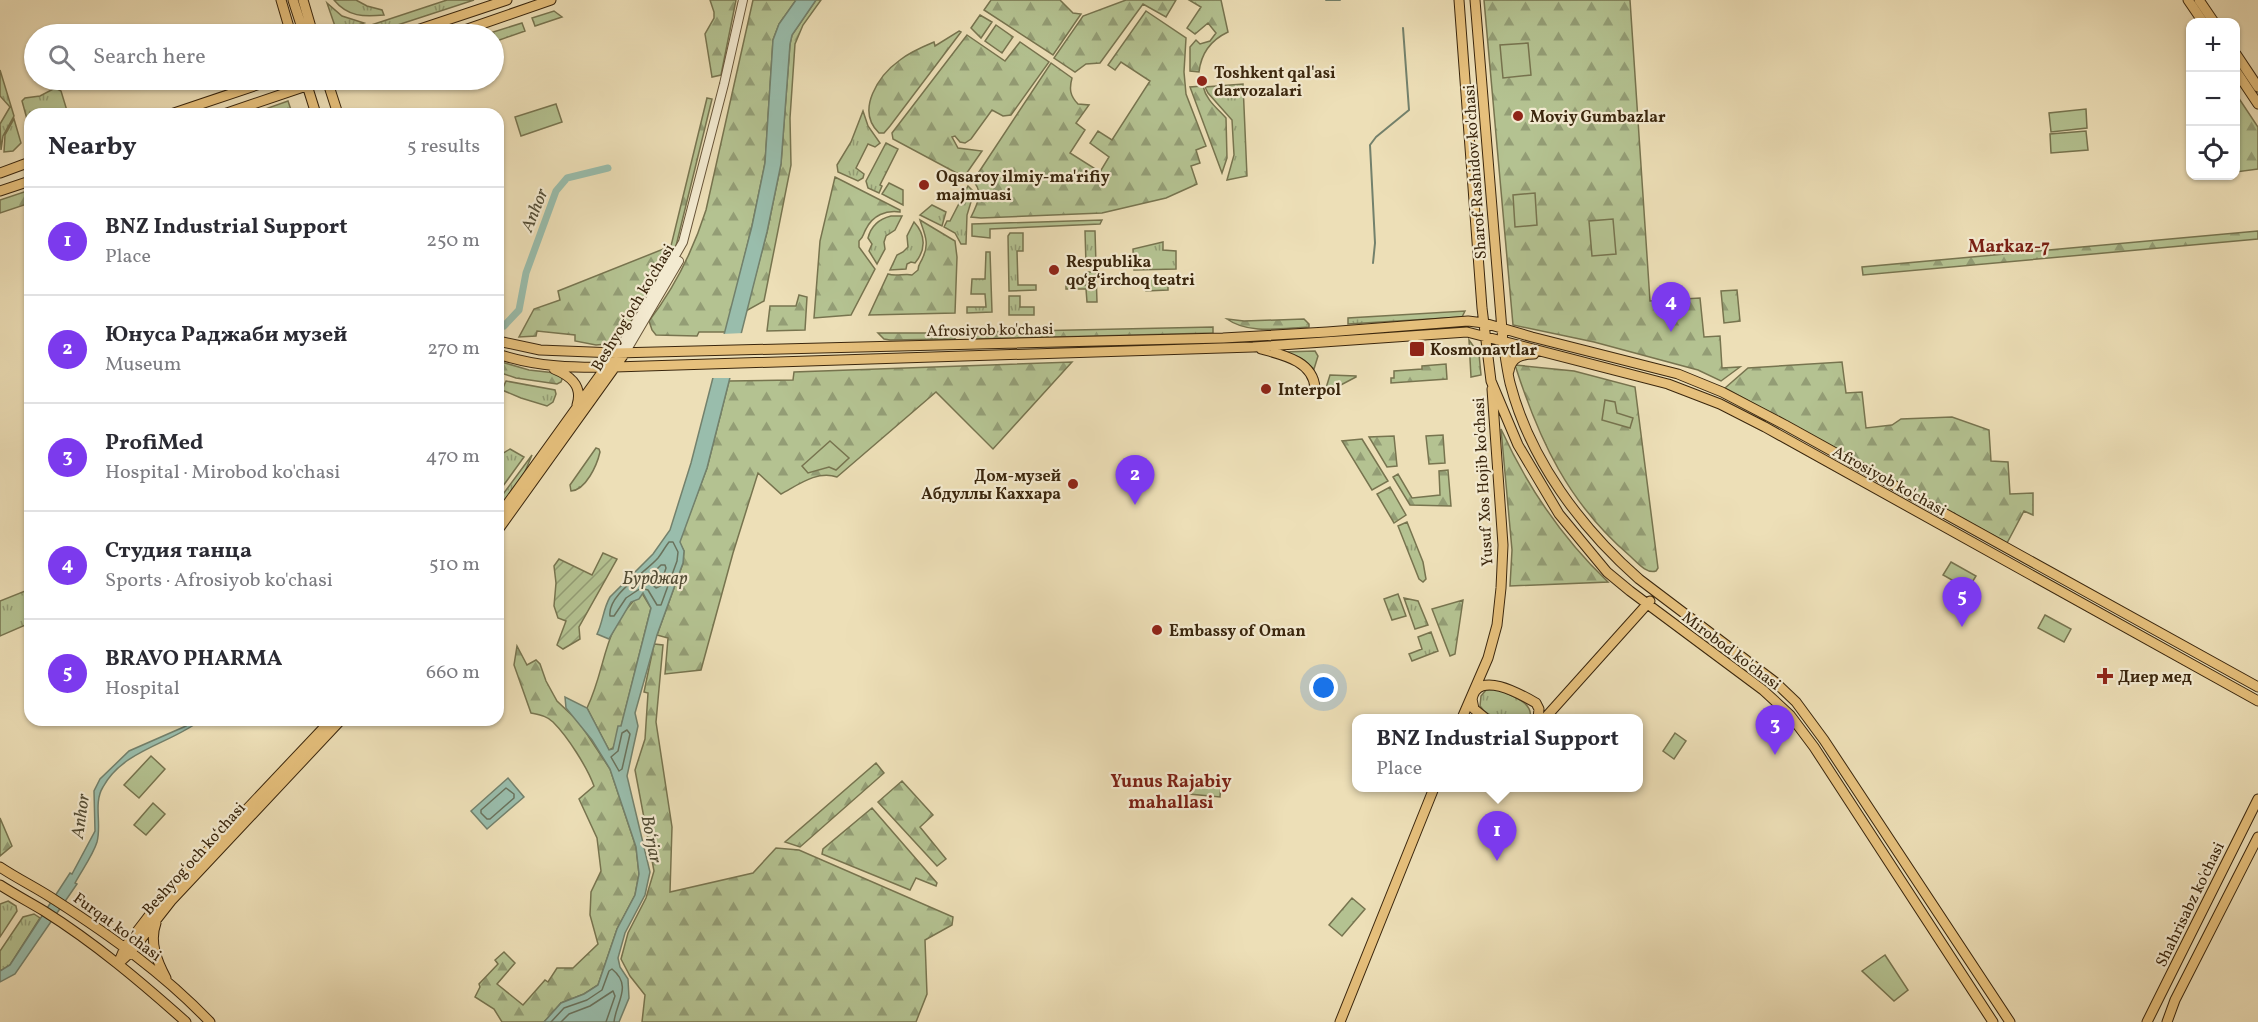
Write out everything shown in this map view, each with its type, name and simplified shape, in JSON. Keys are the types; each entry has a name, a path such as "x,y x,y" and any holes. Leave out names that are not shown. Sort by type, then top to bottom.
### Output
{"main road":[{"path":"281,0 288,24"},
{"path":"293,0 301,24"},
{"path":"303,0 311,24"},
{"path":"435,24 507,0"},
{"path":"481,24 551,0"},
{"name":"Sharof Rashidov ko'chasi","path":"1459,0 1486,336"},
{"name":"Sharof Rashidov ko'chasi","path":"1475,0 1503,342"},
{"path":"2188,0 2200,18"},
{"path":"2199,0 2211,18"},
{"path":"486,7 490,21"},
{"path":"2240,61 2258,87"},
{"path":"2236,72 2258,104"},
{"path":"189,108 242,90"},
{"path":"241,108 291,90"},
{"path":"308,90 314,108"},
{"path":"329,90 336,108"},
{"path":"0,173 24,165"},
{"path":"0,191 24,183"},
{"name":"Afrosiyob ko'chasi","path":"1467,332 1484,322 1499,306"},
{"path":"1468,321 1477,316 1482,308"},
{"name":"Afrosiyob ko'chasi","path":"504,355 549,366 611,368 1253,347 1468,321 1484,322 1662,369 1722,392 2258,687"},
{"path":"1486,336 1502,328"},
{"name":"Afrosiyob ko'chasi","path":"504,342 540,350 621,353 1467,332 1668,384 1720,404 2258,701"},
{"name":"Mirobod ko'chasi","path":"1486,336 1491,381 1518,445 1559,514 1607,572 1763,690 1797,723 1990,1019"},
{"name":"Mirobod ko'chasi","path":"1503,342 1509,379 1531,439 1552,478 1569,503 1590,531 1611,553 1657,593 1775,682 1796,702 1820,734 2010,1022"},
{"path":"1253,347 1283,355 1302,364 1312,374 1315,388"},
{"name":"Beshyogʻoch koʻchasi","path":"504,521 621,353"},
{"path":"1509,379 1510,366 1515,358 1527,354 1549,354"},
{"path":"549,366 570,376 576,384 578,400 571,417"},
{"name":"Beshyogʻoch koʻchasi","path":"504,509 571,417 611,368"},
{"name":"Yusuf Xos Hojib ko'chasi","path":"1464,714 1488,658 1495,634 1503,570 1491,381"},
{"path":"1548,714 1657,593"},
{"path":"1480,714 1474,709 1473,694 1481,687 1494,684 1546,707 1557,704"},
{"path":"1536,703 1538,714"},
{"name":"Beshyogʻoch koʻchasi","path":"118,964 173,887 325,726"},
{"name":"Beshyogʻoch koʻchasi","path":"128,950 335,726"},
{"path":"1340,1022 1432,792"},
{"name":"Shahrisabz ko'chasi","path":"2147,1022 2258,799"},
{"name":"Shahrisabz ko'chasi","path":"2167,1022 2175,1000 2258,837"},
{"name":"Furqat ko'chasi","path":"0,867 53,898 128,950 171,985 210,1022"},
{"name":"Furqat ko'chasi","path":"0,885 44,911 118,964 186,1022"},
{"path":"161,913 152,940 161,969 171,985"},
{"path":"1990,1019 2001,1008"}],"street":[{"name":"Beshyogʻoch koʻchasi","path":"621,353 673,272 688,239 744,0"}],"green space":[{"path":"334,0 356,0 382,10 384,15 357,15 345,10"},
{"path":"447,0 474,0 401,24 374,24"},
{"path":"710,0 736,0 721,75 712,77 705,34 714,18"},
{"path":"753,0 796,0 779,24 773,40 765,163 726,332 699,332 697,336 656,335 649,321 682,268 706,210"},
{"path":"816,0 821,0 803,25 795,44 790,118 791,165 764,301 746,311 767,232 781,164 792,35"},
{"path":"991,0 1060,0 1073,13 1081,14 1053,55 984,10"},
{"path":"1126,0 1176,0 1166,17 1143,4 1100,63 1086,64 1075,72 1054,58 1083,16"},
{"path":"1189,0 1221,0 1228,32 1208,48 1199,72 1190,71 1190,47 1196,40 1200,44 1210,41 1216,33 1208,23 1195,34 1187,28 1201,7"},
{"path":"1484,0 1630,0 1650,301 1700,298 1704,337 1720,336 1722,368 1740,367 1721,381 1698,370 1594,342 1513,325"},
{"path":"327,3 342,16 364,23 361,24 334,24"},
{"path":"554,11 562,17 535,26 532,18"},
{"path":"1146,11 1186,38 1184,72 1186,94 1206,146 1196,150 1200,163 1191,166 1197,184 1166,198 1102,213 971,217 979,194 973,181 1051,63 1072,78 1071,92 1078,104 1089,105 1076,123 1085,130 1070,153 1100,172 1109,157 1090,143 1098,131 1112,140 1150,81 1121,62 1115,70 1108,65"},
{"path":"980,15 992,22 981,38 971,28"},
{"path":"522,23 525,31 504,38 504,29"},
{"path":"996,25 1013,37 1002,53 985,41"},
{"path":"959,31 961,32 890,126 884,133 879,133 872,124 869,114 873,94 884,74 908,55 934,42 935,46"},
{"path":"967,35 1005,61 1020,42 1049,62 1011,115 1003,116 992,110 971,139 965,143 960,142 955,136 952,137 958,148 982,151 964,177 893,139 892,133"},
{"path":"1528,43 1531,75 1503,78 1500,45"},
{"path":"0,70 14,116 3,136 1,150 0,124 10,107 0,96"},
{"path":"1243,84 1247,176 1227,180 1234,155 1232,120 1205,87"},
{"path":"1203,86 1209,100 1226,118 1227,158 1222,173 1190,87"},
{"path":"51,90 59,90 66,108 24,108 22,101 25,98 40,96"},
{"path":"707,98 712,99 676,246 618,343 596,345 575,341 575,335 537,331 536,336 519,337 534,309 560,300 558,291 671,246"},
{"path":"2240,100 2258,127 2258,169 2240,171"},
{"path":"288,101 290,108 268,108"},
{"path":"556,104 562,122 521,136 515,117"},
{"path":"2086,109 2087,128 2051,132 2049,113"},
{"path":"863,111 868,126 880,143 875,147 868,144 856,168 864,174 863,178 858,181 838,172 837,165 851,142"},
{"path":"14,119 21,143 13,151 4,152 5,135"},
{"path":"2086,131 2088,150 2051,153 2050,134"},
{"path":"886,143 898,149 880,185 882,186 879,193 868,188 866,181"},
{"path":"835,177 900,212 885,213 876,217 859,241 859,247 875,269 851,315 814,318 820,241"},
{"path":"889,183 903,190 903,205 882,194"},
{"path":"968,186 974,192 967,215 966,244 961,244 955,233 944,227 947,221 950,221"},
{"path":"24,192 24,205 0,213 0,200"},
{"path":"1535,193 1537,225 1515,227 1513,195"},
{"path":"932,205 946,212 942,226 920,215"},
{"path":"891,216 902,216 895,230 886,236 885,249 877,264 869,251 872,244 868,238 876,224"},
{"path":"1613,219 1616,254 1592,256 1589,221"},
{"path":"920,220 955,241 957,257 955,313 869,315 888,274 912,275 918,270 926,247 926,238"},
{"path":"1102,220 1100,224 990,229 990,238 972,236 972,224"},
{"path":"914,222 921,232 923,242 919,258 915,263 907,264 906,269 890,270 897,255 908,247 907,236"},
{"path":"1085,231 1095,231 1096,265 1086,265"},
{"path":"2258,231 2258,239 1863,275 1862,267"},
{"path":"1010,233 1023,233 1023,251 1017,251 1018,285 1036,285 1036,290 1009,291 1008,236"},
{"path":"1163,242 1163,250 1176,251 1176,269 1134,270 1133,249"},
{"path":"986,252 990,252 992,312 967,313 967,307 986,307 985,294 971,294 972,279 985,279"},
{"path":"1086,272 1096,272 1097,302 1087,302 1086,289 1066,289 1066,286 1086,285"},
{"path":"1168,277 1168,290 1146,291 1146,278"},
{"path":"1737,290 1740,321 1724,323 1721,291"},
{"path":"799,295 807,297 805,330 767,331 770,306 796,306"},
{"path":"1009,296 1020,296 1020,307 1034,307 1034,315 1009,315"},
{"path":"1465,311 1462,317 1348,324 1348,318"},
{"path":"1227,319 1244,321 1304,319 1309,327 1256,329"},
{"path":"1213,327 1213,333 975,339 973,336 975,332"},
{"path":"878,333 955,333 955,339 890,340 884,339"},
{"path":"1469,340 1479,354 1481,375 1471,377"},
{"path":"1315,351 1318,356 1314,369 1302,359 1283,352"},
{"path":"1072,362 993,449 936,392 837,477 822,475 815,477 781,494 758,473 701,670 665,674 668,638 657,635 683,563 684,551 679,542 707,468 729,381 793,380 794,372"},
{"path":"1842,362 1846,393 1862,392 1866,428 1892,425 1901,419 1952,417 1989,430 1991,461 2008,462 2010,494 2033,493 2033,515 2024,511 2007,543 1725,388 1748,368"},
{"path":"504,363 529,370 564,374 561,382 557,384 504,374"},
{"path":"1446,364 1447,379 1391,383 1394,371"},
{"path":"1515,365 1574,371 1635,387 1658,568 1656,571 1649,571 1642,567 1608,536 1573,492 1558,469 1534,419"},
{"path":"1330,375 1356,377 1337,387 1326,388"},
{"path":"506,381 555,390 556,394 553,402 547,406 504,391"},
{"path":"1605,400 1615,402 1617,413 1633,418 1630,428 1602,420"},
{"path":"1501,429 1522,471 1547,511 1576,548 1608,582 1510,586 1512,550"},
{"path":"1443,435 1445,463 1429,464 1426,436"},
{"path":"1394,436 1397,466 1387,467 1369,437"},
{"path":"1362,439 1388,481 1372,490 1342,441"},
{"path":"830,441 849,458 836,470 829,467 808,473 802,466"},
{"path":"596,448 600,452 590,476 576,490 571,491 570,485"},
{"path":"510,449 524,457 504,485 504,453"},
{"path":"532,455 524,474 504,502 504,493"},
{"path":"1448,470 1451,506 1410,505 1393,477 1398,474 1412,498 1440,495 1439,471"},
{"path":"1390,487 1406,515 1394,523 1377,494"},
{"path":"1407,522 1423,562 1426,579 1423,582 1419,579 1398,526"},
{"path":"603,553 617,559 579,627 580,639 563,649 557,645 566,621 558,618 554,606 556,583 554,566 559,559 592,575"},
{"path":"1951,562 1976,576 1968,589 1943,575"},
{"path":"24,591 24,626 0,636 0,601"},
{"path":"642,593 651,608 621,727 613,748 609,750 587,708 612,633 629,606"},
{"path":"1398,594 1406,616 1392,620 1384,599"},
{"path":"1404,598 1418,601 1428,625 1415,629"},
{"path":"1463,600 1455,654 1450,656 1432,609"},
{"path":"2045,615 2071,629 2064,642 2038,628"},
{"path":"1431,632 1438,651 1412,661 1409,654 1422,649 1418,637"},
{"path":"654,644 663,645 656,722 672,827 670,892 753,873 776,848 799,850 953,917 952,925 925,940 927,994 916,1022 642,1022 645,995 630,976 621,959 628,933 646,898 654,871 635,770 645,739 648,693 644,692"},
{"path":"517,646 527,665 536,660 540,664 557,701 579,722 610,769 636,847 639,874 635,895 617,929 598,985 584,994 561,1003 544,1022 502,1022 494,1009 475,997 480,987 479,984 498,964 495,960 504,952 515,963 497,984 523,1005 545,980 548,982 557,968 573,968 598,944 590,915 591,892 601,871 597,838 579,799 594,786 582,761 559,728 548,718 531,713 514,665"},
{"path":"1497,689 1525,703 1530,714 1489,714 1480,706 1481,696 1486,690"},
{"path":"1675,733 1686,741 1674,759 1663,751"},
{"path":"151,756 165,769 139,798 124,785"},
{"path":"876,763 884,773 800,847 785,842"},
{"path":"1190,780 1221,782 1220,797 1189,794"},
{"path":"902,781 933,815 920,827 946,859 937,866 878,802"},
{"path":"153,803 165,814 146,835 134,825"},
{"path":"872,808 937,883 936,886 916,878 910,890 822,854 823,849"},
{"path":"0,818 12,846 0,856"},
{"path":"1352,898 1365,909 1342,936 1329,925"},
{"path":"8,901 16,906 17,911 0,937 0,904"},
{"path":"34,914 40,918 10,965 0,971 0,951 23,917"},
{"path":"1885,955 1908,990 1894,1001 1862,971"}],"water":[{"name":"Бурджар","path":"796,0 816,0 792,35 790,44 781,164 767,232 707,468 680,542 684,551 683,563 657,635 635,713 638,726 627,776 650,872 645,895 625,933 618,958 620,967 628,979 629,998 619,1022 544,1022 561,1003 584,994 598,985 617,929 635,895 639,874 636,847 610,769 592,740 566,708 565,697 587,708 609,750 613,749 651,608 643,593 639,599 631,602 609,639 597,634 610,597 653,554 670,530 691,463 752,226 765,163 773,40 779,24"},
{"name":"Anhor","path":"186,726 192,726 135,756 112,774 100,793 97,842 75,883 77,884 15,974 0,982 0,971 10,965 70,873 72,874 95,831 94,791 100,779 129,751"},
{"path":"508,778 524,797 487,829 471,811"}],"pier":[{"path":"744,333 733,378 711,378 722,334"}],"waterway":[{"path":"1326,0 1340,0"},
{"path":"1373,263 1375,243 1370,145 1376,137 1409,110 1403,28"},
{"name":"Anhor","path":"504,326 519,310 526,273 556,191 567,178 608,168"}],"place":[{"name":"Toshkent qal'asi darvozalari","path":"1202,81"},
{"name":"Moviy Gumbazlar","path":"1518,116"},
{"name":"Oqsaroy ilmiy-ma'rifiy majmuasi","path":"924,185"},
{"name":"Respublika qo‘g‘irchoq teatri","path":"1054,270"},
{"name":"Студия танца","path":"1671,332"},
{"name":"Kosmonavtlar","path":"1417,349"},
{"name":"Interpol","path":"1266,389"},
{"name":"Дом-музей Абдуллы Каххара","path":"1073,484"},
{"name":"Юнуса Раджаби музей","path":"1135,505"},
{"name":"BRAVO PHARMA","path":"1962,627"},
{"name":"Embassy of Oman","path":"1157,630"},
{"name":"Диер мед","path":"2105,676"},
{"name":"ProfiMed","path":"1775,755"},
{"name":"BNZ Industrial Support","path":"1497,861"}],"district":[{"name":"Markaz-7","path":"2009,246"},
{"name":"Yunus Rajabiy mahallasi","path":"1171,791"}],"water label":[{"name":"Bo‘rjar","path":"652,839"}]}
